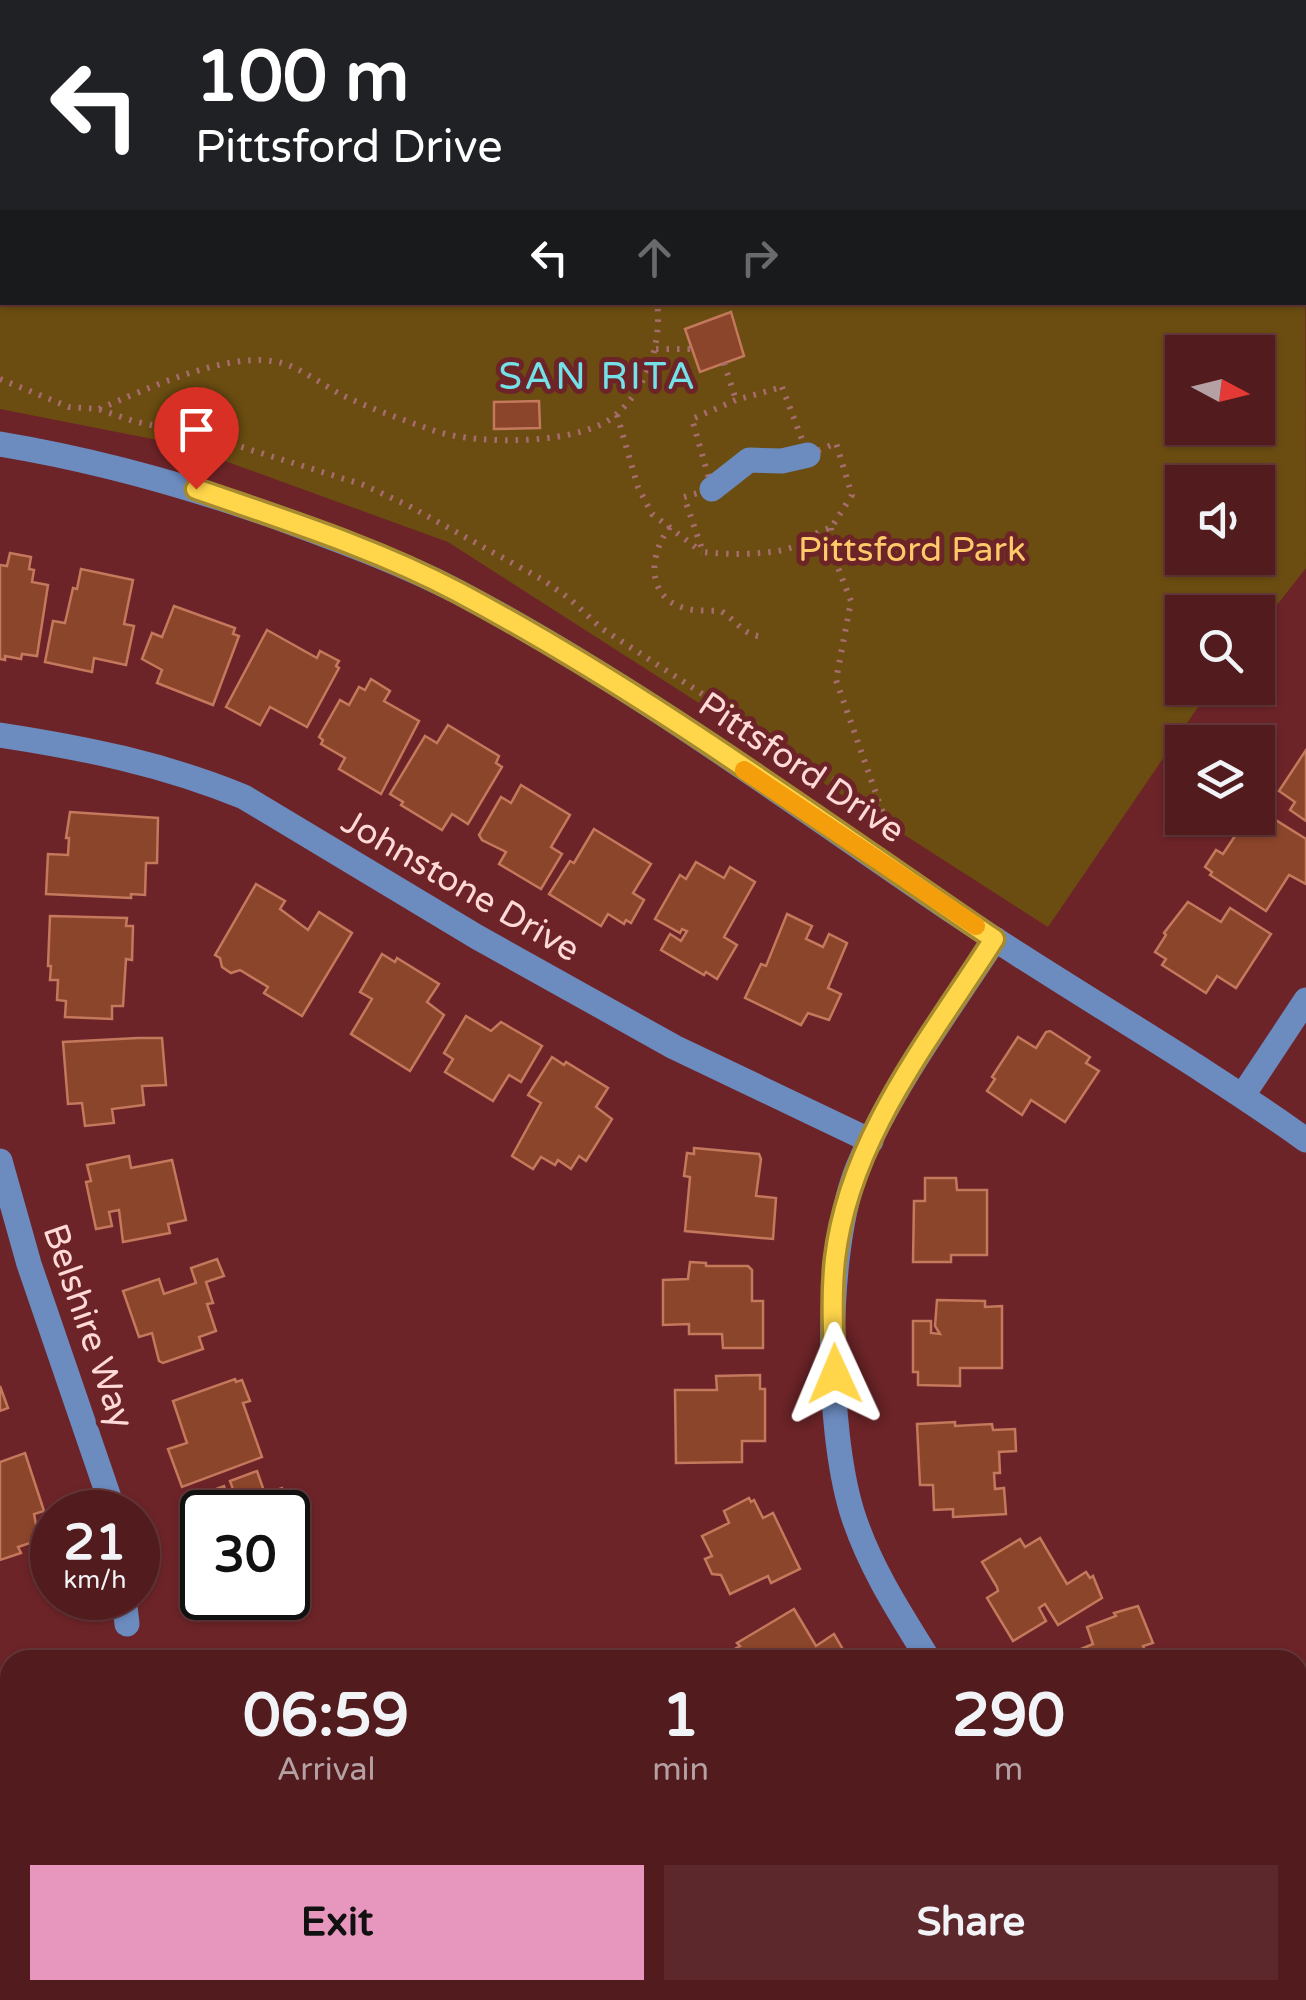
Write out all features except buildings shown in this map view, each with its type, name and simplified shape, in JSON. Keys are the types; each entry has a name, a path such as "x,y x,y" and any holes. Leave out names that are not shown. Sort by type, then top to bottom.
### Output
{"street":[{"name":"Pittsford Drive","path":"0,444 166,479 370,551 456,591 663,715 994,939 1243,1095 1306,1140"},
{"path":"712,489 748,460 782,461 808,455"},
{"name":"Johnstone Drive","path":"0,735 121,755 244,797 477,937 674,1047 871,1140"},
{"path":"923,1650 880,1582 852,1510 837,1431 836,1258 848,1199 871,1140 896,1091 994,939"},
{"path":"1243,1095 1306,1000"},
{"name":"Belshire Way","path":"0,1162 24,1247 107,1490"},
{"path":"126,1620 126,1624"}],"path":[{"path":"0,379 69,407 98,409 214,366 260,361 282,364 346,397 437,432 475,440 522,441 595,428 617,415 646,374 656,350 657,305"},
{"path":"656,350 692,349"},
{"path":"724,364 736,400"},
{"path":"617,415 638,487 652,514 703,552"},
{"path":"670,528 657,544 653,558 657,582 665,598 693,610 721,611 739,630 766,638"},
{"path":"831,528 833,555 851,601 836,680 884,820 864,851"},
{"path":"802,544 812,552 833,555"}],"green space":[{"name":"Pittsford Park","path":"0,305 1305,305 1306,568 1275,607 1275,595 1165,595 1165,705 1199,705 1186,725 1165,725 1165,755 1048,927 448,542 178,444 0,409"}],"slow traffic":[{"path":"744,770 976,926"}],"district":[{"name":"SAN RITA","path":"598,376"}],"route":[{"path":"196,489 370,551 456,591 663,715 994,939 896,1091 858,1168 836,1258 835,1374"}]}
